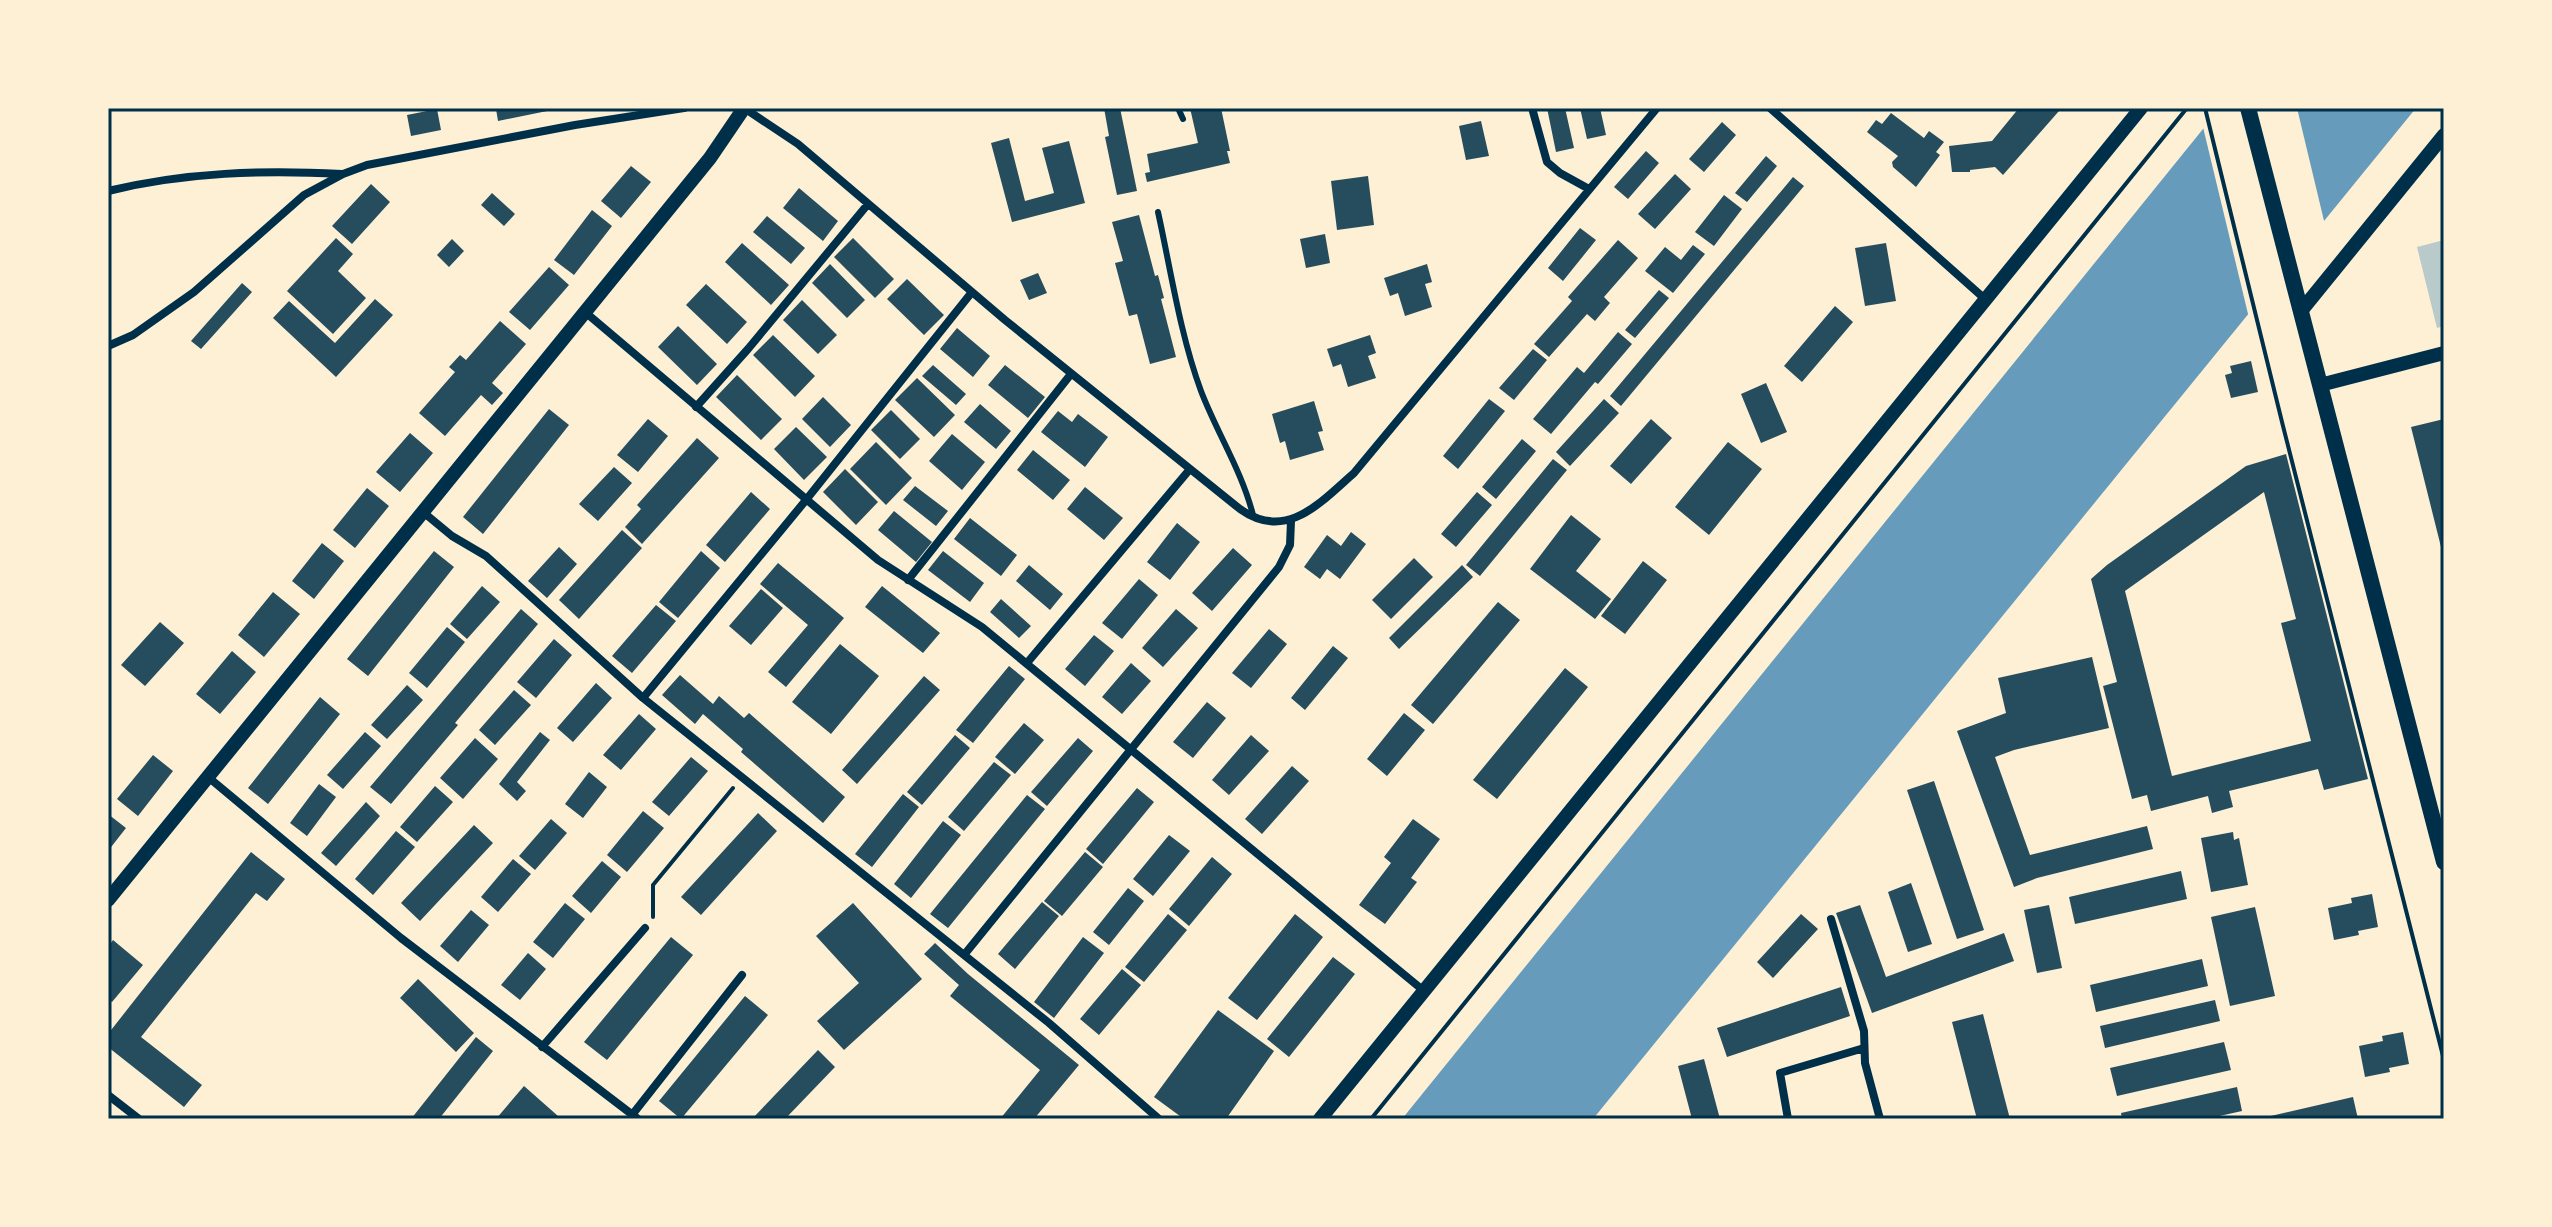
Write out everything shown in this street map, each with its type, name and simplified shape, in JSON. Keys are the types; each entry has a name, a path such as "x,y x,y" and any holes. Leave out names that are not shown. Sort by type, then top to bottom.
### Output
{"main road":[{"path":"2248,108 2444,862"}],"street":[{"path":"109,346 133,335 194,292 304,195 343,174 381,162 684,108"},
{"path":"108,900 710,158 744,108 798,144 1071,374 1254,519 1291,521 1312,510 1354,473 1657,108"},
{"path":"1532,108 1547,162 1589,189"},
{"path":"1770,108 1985,299"},
{"path":"1320,1119 2141,108"},
{"path":"2301,311 2444,135"},
{"path":"108,191 147,181 214,173 281,171 343,174"},
{"path":"696,407 868,204"},
{"path":"643,698 972,292"},
{"path":"585,312 878,560 982,627 1424,991"},
{"path":"2320,385 2444,353"},
{"path":"908,580 1071,374"},
{"path":"1027,663 1190,469"},
{"path":"423,512 452,536 486,556 643,698 1049,1023 1159,1119"},
{"path":"964,955 1279,567 1290,545 1291,521"},
{"path":"208,777 401,938 635,1117 742,975"},
{"path":"1831,919 1861,1019 1864,1048 1880,1119"},
{"path":"542,1047 645,928"},
{"path":"1788,1119 1780,1073 1864,1048"},
{"path":"108,1095 139,1119"}],"lane":[{"path":"1178,108 1183,119"},
{"path":"1158,212 1201,391 1247,490 1254,519"}],"path":[{"path":"1371,1119 2187,108"},
{"path":"2205,108 2444,1060"},
{"path":"645,928 655,915 653,885 742,777"}],"shaded area":[{"path":"2444,240 2444,326 2437,328 2417,247"}],"water":[{"path":"2220,108 2416,108 1593,1119 1402,1119"}],"pier":[{"path":"2214,108 2297,108 2325,225 2249,318 2202,123"}],"building":[{"path":"1104,108 1120,108 1137,191 1117,195 1105,137 1109,136"},
{"path":"1190,108 1221,108 1230,163 1147,182 1145,173 1150,172 1147,154 1198,143"},
{"path":"1547,108 1565,108 1574,148 1556,152"},
{"path":"1580,108 1600,108 1606,135 1587,139"},
{"path":"2019,108 2058,108 2059,111 2003,175 1995,167 1952,172 1949,146 1992,141"},
{"path":"437,109 441,130 411,136 407,115"},
{"path":"496,109 557,109 498,121"},
{"path":"1891,113 1924,138 1929,131 1944,142 1936,152 1940,155 1916,187 1893,167 1892,162 1898,156 1867,132 1876,120 1882,124"},
{"path":"1481,121 1489,156 1466,160 1459,126"},
{"path":"1722,122 1736,135 1704,172 1689,159"},
{"path":"1009,138 1025,201 1054,193 1042,148 1069,141 1085,203 1012,222 991,143"},
{"path":"1646,151 1659,163 1628,199 1614,187"},
{"path":"1766,156 1777,166 1747,202 1735,193"},
{"path":"631,166 651,182 621,218 601,201"},
{"path":"1675,174 1691,189 1655,229 1638,214"},
{"path":"1368,176 1374,225 1337,230 1331,181"},
{"path":"1793,177 1804,186 1621,406 1610,396"},
{"path":"371,184 390,202 352,244 332,226"},
{"path":"799,188 838,221 823,241 783,208"},
{"path":"492,193 515,214 504,226 481,205"},
{"path":"1724,195 1742,209 1714,246 1695,232"},
{"path":"592,210 612,226 574,275 554,260"},
{"path":"1139,215 1164,298 1161,299 1176,357 1150,364 1137,314 1129,316 1115,263 1123,261 1112,222"},
{"path":"767,216 805,248 791,264 753,232"},
{"path":"1580,228 1596,240 1563,281 1548,268"},
{"path":"1325,234 1330,263 1306,268 1300,239"},
{"path":"336,238 353,254 338,271 366,298 333,334 287,291"},
{"path":"853,238 894,279 875,298 834,257"},
{"path":"452,239 464,251 449,267 437,255"},
{"path":"1618,240 1638,258 1604,297 1610,303 1595,321 1587,314 1549,357 1534,344 1572,301 1568,297"},
{"path":"742,243 789,285 771,305 725,262"},
{"path":"1886,243 1896,301 1865,306 1855,248"},
{"path":"1693,245 1705,254 1673,293 1645,271 1665,247 1681,260"},
{"path":"830,264 865,300 847,318 812,283"},
{"path":"1427,264 1432,282 1425,284 1432,307 1405,316 1398,293 1390,296 1384,278"},
{"path":"549,267 569,285 530,330 509,312"},
{"path":"1038,273 1047,293 1029,300 1020,280"},
{"path":"907,279 944,315 924,335 887,299"},
{"path":"242,283 252,292 201,349 191,341"},
{"path":"706,284 747,322 727,344 686,305"},
{"path":"1659,290 1669,298 1635,338 1625,330"},
{"path":"375,299 393,315 336,377 273,318 289,301 335,343"},
{"path":"802,300 837,335 818,354 783,320"},
{"path":"1835,306 1853,322 1802,382 1784,366"},
{"path":"500,321 526,344 492,383 503,393 492,405 481,395 445,436 419,413 455,372 449,367 460,355 466,360"},
{"path":"678,326 717,364 697,385 658,347"},
{"path":"957,328 990,356 973,377 940,349"},
{"path":"1618,332 1632,344 1551,434 1533,419 1577,367 1584,373"},
{"path":"773,335 815,376 795,397 753,355"},
{"path":"1370,335 1376,353 1368,356 1376,378 1348,387 1341,364 1333,367 1327,349"},
{"path":"1533,349 1547,360 1514,400 1499,388"},
{"path":"2251,361 2258,392 2231,398 2225,375 2232,373 2230,366"},
{"path":"933,365 966,394 956,405 922,376"},
{"path":"1005,365 1045,397 1028,418 988,385"},
{"path":"737,375 782,419 761,440 716,397"},
{"path":"917,378 955,415 934,437 895,400"},
{"path":"1766,383 1787,432 1761,443 1741,394"},
{"path":"823,397 851,425 830,447 802,419"},
{"path":"1489,399 1505,411 1458,469 1443,456"},
{"path":"1604,399 1619,413 1570,466 1556,452"},
{"path":"1314,401 1323,431 1318,432 1324,450 1290,460 1285,441 1280,443 1272,414"},
{"path":"980,404 1011,431 996,449 964,422"},
{"path":"549,409 569,425 483,534 463,517"},
{"path":"891,410 920,439 900,459 871,430"},
{"path":"1058,411 1072,422 1078,414 1108,437 1085,467 1041,432"},
{"path":"648,419 668,436 638,472 617,455"},
{"path":"1651,419 1672,438 1631,484 1610,466"},
{"path":"2444,419 2444,555 2443,555 2411,427"},
{"path":"796,427 827,457 804,480 774,449"},
{"path":"410,433 433,453 400,492 376,472"},
{"path":"952,434 985,462 962,490 929,461"},
{"path":"697,438 719,458 642,544 625,527 641,509 637,505"},
{"path":"1522,439 1536,451 1496,499 1482,487"},
{"path":"876,442 912,478 886,505 850,469"},
{"path":"1728,442 1762,469 1709,535 1675,507"},
{"path":"1033,450 1070,480 1053,500 1017,470"},
{"path":"2286,454 2368,779 2324,790 2318,769 2229,791 2233,807 2212,813 2208,796 2151,811 2147,795 2132,799 2103,686 2117,682 2091,579 2246,466","holes":["2264,492 2296,619 2281,623 2311,741 2172,776 2125,591"]},
{"path":"1553,459 1567,470 1480,576 1466,565"},
{"path":"614,467 632,483 598,521 579,504"},
{"path":"845,469 878,502 856,525 823,492"},
{"path":"915,486 948,511 936,526 903,500"},
{"path":"1085,487 1123,518 1104,540 1067,509"},
{"path":"367,488 389,506 355,548 333,530"},
{"path":"751,492 770,509 725,562 706,545"},
{"path":"1477,492 1492,505 1456,547 1441,534"},
{"path":"894,511 932,542 916,562 878,530"},
{"path":"1571,515 1601,539 1576,571 1611,599 1595,619 1530,569"},
{"path":"970,518 1017,555 1001,576 954,539"},
{"path":"1177,523 1200,542 1170,580 1147,562"},
{"path":"622,530 642,548 579,619 559,600"},
{"path":"1351,532 1366,544 1340,579 1327,569 1320,579 1304,567 1327,535 1341,546"},
{"path":"322,543 344,561 314,599 292,581"},
{"path":"559,547 577,564 547,598 528,581"},
{"path":"1233,548 1252,565 1212,611 1192,593"},
{"path":"434,551 454,567 368,676 347,659"},
{"path":"701,551 720,568 678,618 659,602"},
{"path":"943,551 984,583 970,602 928,570"},
{"path":"1414,558 1433,577 1391,619 1372,600"},
{"path":"1643,561 1667,580 1625,634 1601,616"},
{"path":"778,563 844,618 786,687 768,672 808,625 760,584"},
{"path":"1029,565 1063,594 1050,610 1016,581"},
{"path":"1462,565 1473,577 1399,649 1389,638"},
{"path":"1139,579 1158,595 1122,639 1102,623"},
{"path":"482,586 500,602 467,639 450,624"},
{"path":"882,586 940,633 923,653 865,607"},
{"path":"761,589 783,608 751,645 729,626"},
{"path":"273,592 300,614 264,657 238,635"},
{"path":"1001,599 1031,626 1019,638 990,612"},
{"path":"1498,602 1520,620 1433,724 1411,705"},
{"path":"656,605 676,621 632,673 612,656"},
{"path":"521,609 538,624 391,804 370,787"},
{"path":"1176,609 1198,628 1163,667 1142,648"},
{"path":"160,622 184,643 145,686 121,665"},
{"path":"447,627 465,642 427,688 409,673"},
{"path":"1269,629 1287,644 1251,688 1232,673"},
{"path":"1094,635 1114,651 1085,686 1065,669"},
{"path":"554,639 572,655 536,698 517,682"},
{"path":"840,644 879,676 831,734 792,702"},
{"path":"1333,646 1348,658 1305,710 1291,698"},
{"path":"232,651 256,672 220,714 196,694"},
{"path":"2092,657 2109,728 1995,757 2030,855 2147,826 2153,849 2037,878 2014,887 1957,731 2006,713 1998,678"},
{"path":"1131,663 1151,681 1122,714 1102,697"},
{"path":"1009,666 1025,679 973,743 956,730"},
{"path":"1565,668 1588,687 1497,799 1473,780"},
{"path":"680,675 713,704 719,696 744,718 749,713 845,797 823,823 741,752 743,749 703,714 695,724 662,695"},
{"path":"924,676 940,690 857,784 842,770"},
{"path":"596,683 612,698 573,742 557,728"},
{"path":"407,685 423,700 387,739 371,725"},
{"path":"514,690 531,705 495,745 479,730"},
{"path":"320,697 340,714 268,804 248,788"},
{"path":"1207,702 1226,718 1193,758 1173,742"},
{"path":"1404,713 1425,730 1387,776 1367,759"},
{"path":"639,714 656,729 621,770 603,755"},
{"path":"1024,723 1044,740 1015,774 995,757"},
{"path":"365,732 381,746 343,789 327,775"},
{"path":"540,732 550,740 517,782 526,791 517,801 499,784"},
{"path":"955,735 970,748 922,805 907,792"},
{"path":"1251,735 1269,751 1229,795 1212,780"},
{"path":"475,738 498,759 463,799 440,778"},
{"path":"1078,738 1093,751 1047,806 1031,792"},
{"path":"153,755 173,771 138,816 117,799"},
{"path":"691,757 708,771 669,816 652,802"},
{"path":"994,762 1011,775 964,831 948,817"},
{"path":"1292,766 1309,781 1262,834 1245,819"},
{"path":"589,772 607,787 583,818 565,804"},
{"path":"1934,781 1984,930 1957,939 1907,790"},
{"path":"319,784 336,797 307,836 290,823"},
{"path":"435,786 453,802 417,842 400,827"},
{"path":"1137,788 1154,802 1103,864 1086,849"},
{"path":"903,794 919,807 872,867 855,854"},
{"path":"1027,795 1045,809 948,928 930,914"},
{"path":"366,802 380,816 336,866 321,853"},
{"path":"643,811 664,828 627,872 607,855"},
{"path":"758,813 777,831 701,915 681,897"},
{"path":"108,814 126,828 108,851"},
{"path":"551,819 567,833 535,870 519,856"},
{"path":"1413,819 1440,839 1411,878 1417,882 1385,924 1359,905 1391,863 1384,857"},
{"path":"943,821 961,835 911,898 894,884"},
{"path":"474,825 493,843 420,921 401,903"},
{"path":"396,831 415,847 373,895 355,879"},
{"path":"2233,832 2234,840 2239,838 2248,885 2211,892 2201,838"},
{"path":"1169,835 1190,851 1153,896 1133,879"},
{"path":"251,852 285,879 267,901 256,893 141,1037 202,1085 184,1107 108,1047 108,1034"},
{"path":"1085,852 1103,867 1062,916 1044,901"},
{"path":"1212,857 1232,874 1189,926 1169,909"},
{"path":"513,859 531,874 498,912 481,897"},
{"path":"602,861 621,877 591,913 572,896"},
{"path":"2181,871 2187,899 2075,924 2069,897"},
{"path":"1911,883 1932,944 1908,952 1888,892"},
{"path":"1128,888 1144,901 1109,945 1093,932"},
{"path":"2372,894 2378,927 2334,940 2328,908 2352,903 2351,898"},
{"path":"1042,902 1059,916 1015,969 998,954"},
{"path":"565,903 585,919 553,958 533,942"},
{"path":"853,903 922,979 844,1050 817,1021 859,983 816,936"},
{"path":"1860,905 1886,977 2004,933 2014,961 1872,1013 1836,913"},
{"path":"2049,905 2062,968 2037,973 2024,910"},
{"path":"2255,907 2275,996 2230,1006 2211,917"},
{"path":"471,910 489,925 458,962 440,946"},
{"path":"1168,914 1187,930 1144,982 1125,967"},
{"path":"1295,914 1323,937 1257,1020 1228,998"},
{"path":"1801,914 1818,929 1773,978 1757,962"},
{"path":"671,937 693,955 607,1060 584,1042"},
{"path":"1083,937 1104,953 1054,1018 1034,1002"},
{"path":"113,940 143,965 112,1002 108,999 108,947"},
{"path":"935,943 1079,1065 1034,1119 1000,1119 1040,1070 950,996 959,985 924,954"},
{"path":"528,953 546,969 520,1000 501,985"},
{"path":"1333,957 1355,974 1289,1057 1267,1039"},
{"path":"2202,959 2208,986 2096,1012 2090,985"},
{"path":"1122,969 1141,985 1099,1035 1080,1019"},
{"path":"418,979 474,1033 456,1052 400,998"},
{"path":"1841,987 1850,1016 1727,1057 1717,1028"},
{"path":"745,996 768,1015 681,1119 659,1101"},
{"path":"2215,1000 2220,1021 2105,1048 2100,1026"},
{"path":"1218,1010 1274,1051 1226,1119 1184,1119 1154,1097"},
{"path":"1983,1014 2010,1119 1977,1119 1974,1108 1952,1022"},
{"path":"2403,1032 2409,1064 2365,1077 2359,1046 2383,1041 2382,1036"},
{"path":"476,1037 493,1051 439,1119 411,1119"},
{"path":"2224,1042 2231,1070 2117,1096 2110,1068"},
{"path":"818,1050 835,1067 785,1119 752,1119"},
{"path":"1704,1059 1720,1119 1692,1119 1678,1066"},
{"path":"524,1086 558,1116 556,1119 496,1119"},
{"path":"2237,1087 2242,1111 2206,1119 2122,1119 2121,1113"},
{"path":"2353,1097 2358,1119 2262,1118"}]}
